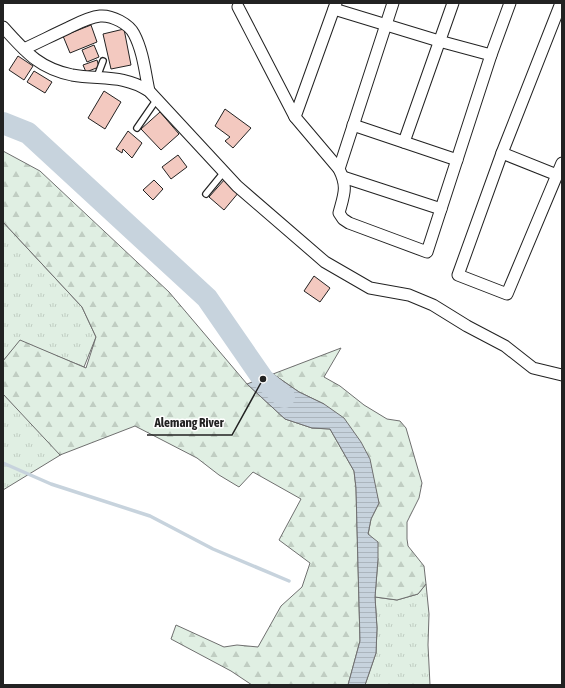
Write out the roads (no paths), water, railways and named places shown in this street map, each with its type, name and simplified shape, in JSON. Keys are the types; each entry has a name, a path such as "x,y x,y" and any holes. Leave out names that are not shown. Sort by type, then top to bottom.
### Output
{"street":[{"path":"341,173 353,125 393,3"},
{"path":"404,142 453,3"},
{"path":"238,7 295,117 341,173 345,188 340,213 343,219 349,223 428,252 491,55 510,3"},
{"path":"561,3 502,153 458,275 507,294 562,163"},
{"path":"295,117 335,6 439,41 491,55"},
{"path":"24,49 86,20 99,16 107,16 123,23 134,33 141,52 149,91"},
{"path":"3,27 30,56 46,66 73,75 132,82 149,91 237,186 325,262 370,288 409,295 433,305 467,326 505,346 533,368 562,374"},
{"path":"353,125 457,160"},
{"path":"502,153 557,175"},
{"path":"341,173 441,209"}],"lane":[{"path":"97,77 103,61"},
{"path":"137,128 157,99"},
{"path":"206,194 224,172"}],"waterway":[{"path":"3,123 28,133 207,298 263,379 284,397"},
{"path":"3,463 51,484 150,516 213,549 289,581"}],"place":[{"name":"Alemang River","path":"263,379"}]}
